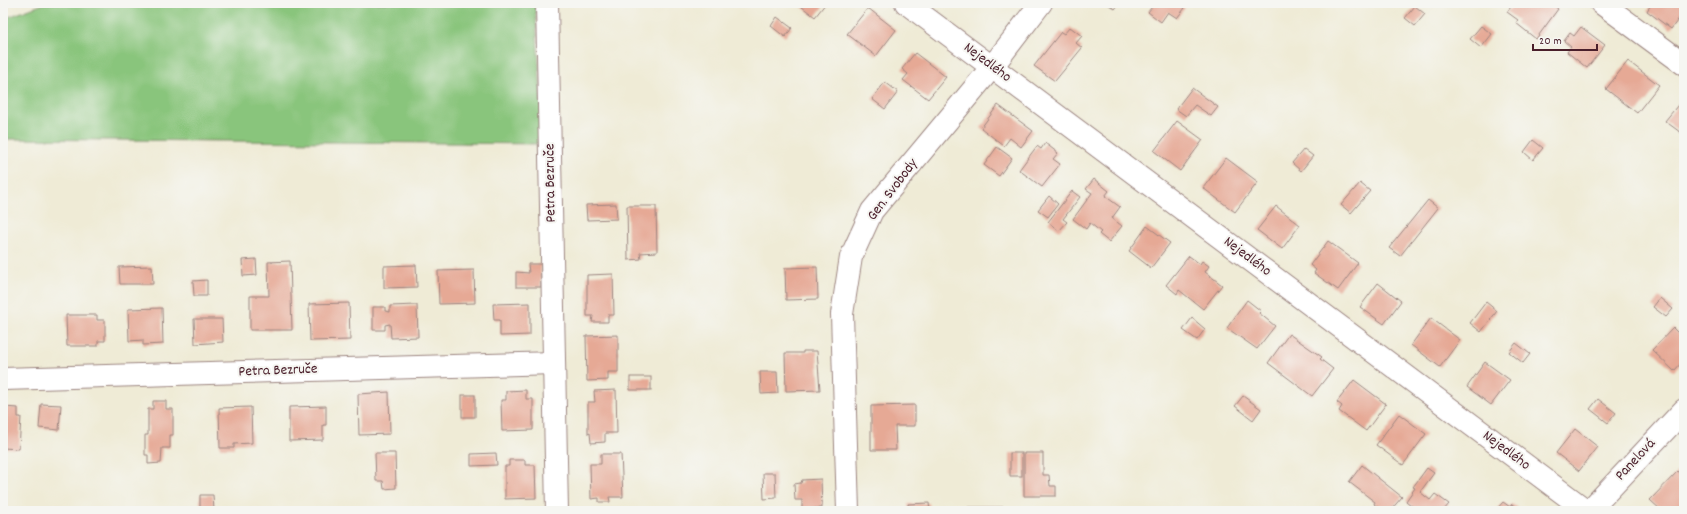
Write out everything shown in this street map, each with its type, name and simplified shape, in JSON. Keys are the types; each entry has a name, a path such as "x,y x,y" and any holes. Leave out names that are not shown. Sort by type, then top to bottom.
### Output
{"street":[{"name":"Petra Bezruče","path":"548,3 557,511"},
{"name":"Nejedlého","path":"906,3 1588,511"},
{"name":"Gen. Svobody","path":"848,511 842,314 851,257 872,211 992,67 1041,3"},
{"path":"1601,3 1684,64"},
{"name":"Petra Bezruče","path":"3,379 554,363"},
{"name":"Panelová","path":"1588,511 1684,410"}],"green space":[{"path":"46,3 535,3 544,144 3,139 3,19"}],"building":[{"path":"797,3 826,3 815,17"},
{"path":"1106,3 1120,3 1115,9"},
{"path":"1155,3 1178,3 1185,8 1177,18 1168,12 1161,22 1148,12"},
{"path":"1514,3 1551,3 1558,9 1536,39 1516,23 1518,20 1507,12"},
{"path":"1652,3 1684,3 1684,12 1671,29 1647,11"},
{"path":"1415,6 1425,14 1415,26 1405,18"},
{"path":"868,8 896,30 876,56 847,34"},
{"path":"777,17 792,28 785,37 771,26"},
{"path":"1481,26 1492,34 1481,48 1470,39"},
{"path":"1070,27 1082,36 1076,43 1082,48 1055,81 1034,66 1061,32 1064,34"},
{"path":"1581,27 1605,45 1587,68 1567,52 1571,47 1564,41 1570,33 1574,36"},
{"path":"915,53 946,77 928,99 903,80 908,74 902,69"},
{"path":"1628,61 1659,85 1637,113 1606,89"},
{"path":"885,82 898,92 885,109 872,99"},
{"path":"1192,88 1218,107 1211,116 1195,105 1186,116 1176,109"},
{"path":"1682,100 1684,101 1684,135 1665,121"},
{"path":"998,105 1033,131 1021,147 1010,138 1004,146 981,128"},
{"path":"1177,121 1203,140 1180,171 1154,151"},
{"path":"1533,140 1543,148 1533,160 1524,152"},
{"path":"1045,143 1058,153 1053,159 1060,164 1042,187 1019,170 1037,146 1041,149"},
{"path":"997,147 1012,158 999,176 984,165"},
{"path":"1304,149 1313,156 1301,171 1292,163"},
{"path":"1226,158 1258,182 1235,212 1203,188"},
{"path":"1094,179 1109,191 1105,196 1120,207 1112,218 1122,226 1109,242 1099,234 1101,232 1090,223 1086,229 1073,219 1092,193 1086,189"},
{"path":"1360,183 1370,191 1351,213 1341,205"},
{"path":"1072,191 1080,197 1063,219 1067,222 1059,231 1048,222"},
{"path":"1049,196 1058,204 1048,217 1038,210"},
{"path":"1428,200 1438,208 1400,256 1389,248"},
{"path":"616,204 617,219 587,220 586,205"},
{"path":"627,206 656,206 657,252 640,253 641,259 628,260"},
{"path":"1276,206 1300,225 1282,249 1257,230"},
{"path":"1147,226 1170,243 1151,268 1129,251"},
{"path":"1328,241 1358,263 1338,290 1314,273 1316,270 1310,265"},
{"path":"1189,256 1200,264 1202,261 1209,266 1205,272 1222,285 1203,309 1179,290 1177,294 1166,285"},
{"path":"256,259 257,275 243,276 242,260"},
{"path":"290,261 292,330 250,330 250,296 269,296 268,262"},
{"path":"528,264 541,264 541,287 516,287 516,272 529,273"},
{"path":"416,265 417,287 384,288 384,266"},
{"path":"152,266 153,284 120,284 119,267"},
{"path":"817,267 818,299 786,300 785,268"},
{"path":"474,270 475,303 439,304 438,271"},
{"path":"613,274 614,315 608,315 608,322 592,322 593,316 587,316 587,275"},
{"path":"207,280 207,296 194,296 193,281"},
{"path":"1378,283 1401,301 1384,324 1360,307"},
{"path":"1660,298 1673,309 1666,317 1653,307"},
{"path":"1247,300 1261,311 1259,313 1275,326 1257,349 1227,328"},
{"path":"1486,302 1497,311 1481,332 1470,323"},
{"path":"349,303 350,340 310,341 309,304"},
{"path":"530,303 530,335 500,336 500,320 494,320 493,304"},
{"path":"417,305 418,337 391,338 390,324 385,325 385,330 373,330 373,307 385,307 385,311 390,312 390,306"},
{"path":"162,308 163,344 143,345 143,340 129,341 128,309"},
{"path":"66,315 97,315 97,320 105,320 105,341 98,341 98,346 67,346"},
{"path":"1192,318 1205,329 1197,340 1183,330"},
{"path":"1431,318 1460,340 1440,367 1411,345"},
{"path":"194,319 222,319 223,342 195,344"},
{"path":"1673,328 1684,339 1684,360 1674,371 1652,350"},
{"path":"1289,334 1322,357 1320,359 1333,369 1312,396 1268,363"},
{"path":"618,335 618,372 608,372 608,380 587,381 586,336"},
{"path":"1516,343 1530,354 1523,363 1509,352"},
{"path":"803,351 817,351 820,390 786,391 785,353 803,353"},
{"path":"1485,362 1510,380 1491,405 1467,387"},
{"path":"760,372 777,372 778,393 761,394"},
{"path":"630,377 651,377 651,390 630,390"},
{"path":"1354,380 1386,404 1366,431 1339,411 1342,406 1337,402"},
{"path":"526,390 526,399 533,399 533,430 502,431 501,400 506,400 506,391"},
{"path":"616,390 617,433 605,433 605,442 591,443 590,433 588,434 588,402 595,402 594,391"},
{"path":"389,392 390,434 359,435 358,394"},
{"path":"462,395 475,395 475,417 462,417"},
{"path":"1243,396 1261,409 1253,420 1235,406"},
{"path":"1598,399 1616,413 1608,423 1590,409"},
{"path":"153,401 166,401 166,409 173,409 173,435 170,435 170,448 162,448 161,463 148,464 148,455 145,455 145,435 148,435 148,409 153,409"},
{"path":"41,404 61,405 59,430 39,428"},
{"path":"915,405 915,426 895,426 896,450 871,450 871,406"},
{"path":"326,406 326,425 323,425 323,440 289,441 289,407"},
{"path":"3,407 18,408 18,417 21,417 19,449 3,448"},
{"path":"251,407 252,443 234,444 234,448 220,448 219,408"},
{"path":"1399,414 1426,434 1403,465 1376,445"},
{"path":"1575,429 1598,447 1579,471 1556,453"},
{"path":"375,453 395,453 396,488 384,489 383,481 376,481"},
{"path":"496,453 497,465 471,466 471,454"},
{"path":"1010,453 1022,453 1022,476 1010,476"},
{"path":"1024,453 1043,453 1043,475 1049,475 1050,486 1056,486 1056,496 1024,496"},
{"path":"601,454 621,454 623,497 609,497 610,502 599,502 599,498 591,499 590,464 601,464"},
{"path":"509,460 525,460 525,465 535,465 536,498 505,499 505,466 509,466"},
{"path":"1362,465 1402,497 1390,511 1382,511 1374,504 1375,502 1349,482"},
{"path":"1427,468 1434,473 1420,492 1430,500 1435,494 1449,504 1443,511 1418,511 1406,501 1415,488 1413,487"},
{"path":"1678,471 1684,477 1684,511 1662,511 1650,500"},
{"path":"763,473 775,473 776,498 764,499"},
{"path":"821,479 822,508 802,509 802,500 795,500 794,484 801,483 802,480"},
{"path":"200,495 213,495 214,511 200,511"},
{"path":"1503,502 1510,507 1512,504 1521,511 1495,511"},
{"path":"929,503 930,511 909,511 908,504"},
{"path":"968,507 1004,507 1004,511 967,511"}]}
